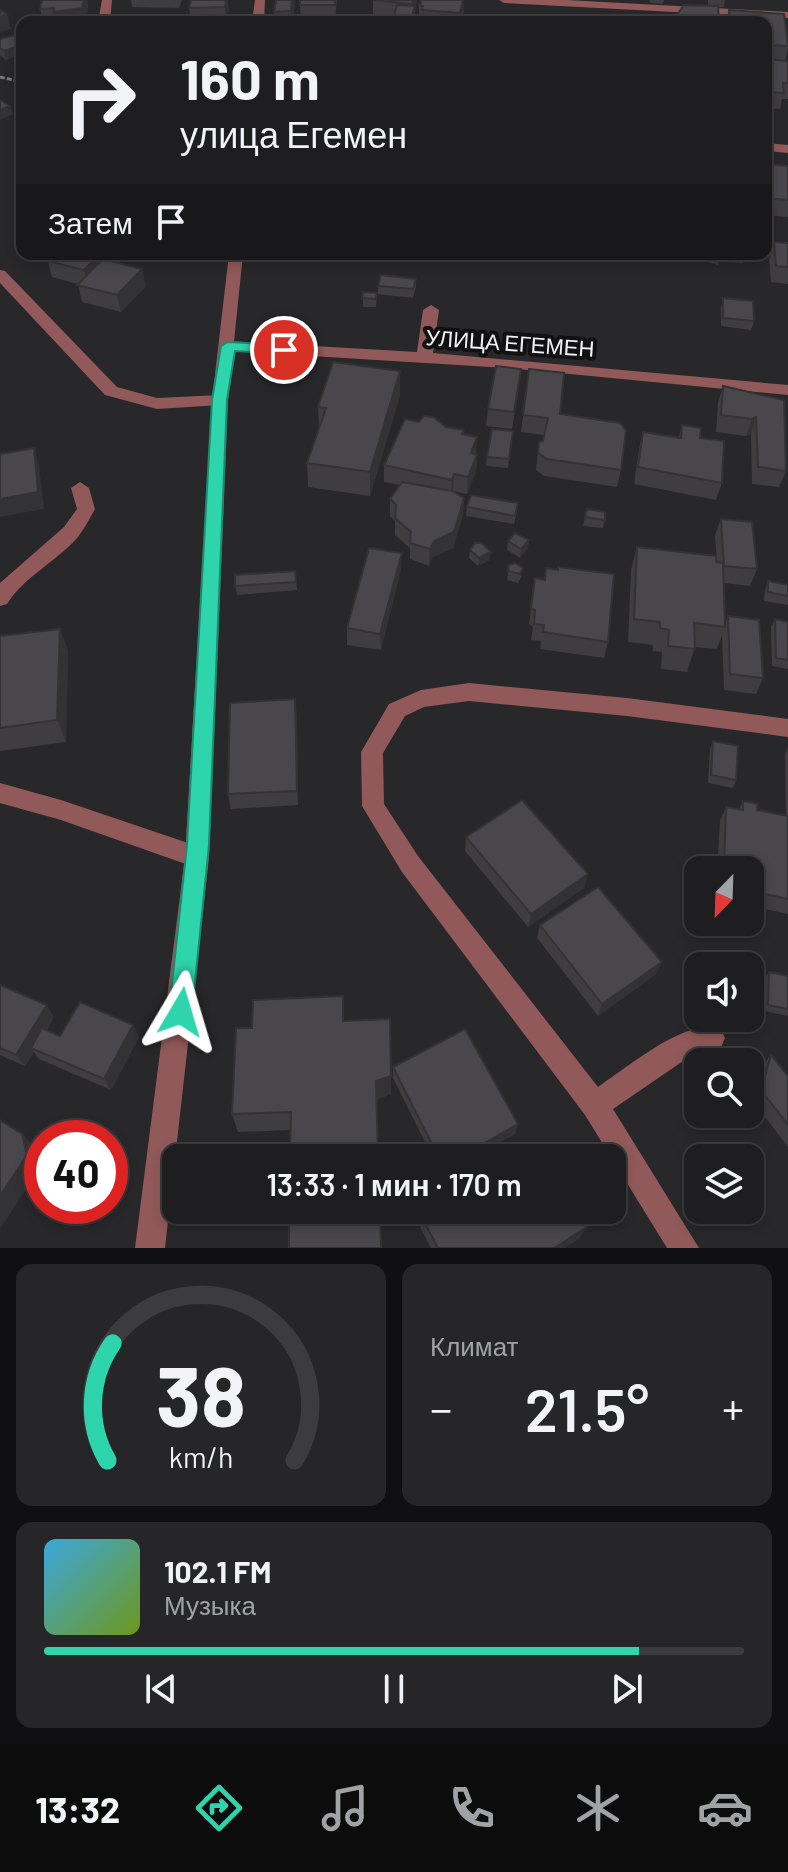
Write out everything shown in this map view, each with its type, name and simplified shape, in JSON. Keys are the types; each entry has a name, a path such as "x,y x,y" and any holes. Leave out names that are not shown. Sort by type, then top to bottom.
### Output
{"street":[{"path":"504,0 788,15"},
{"path":"150,1248 197,857 220,400 235,260"},
{"path":"0,274 111,391 157,404 220,400"},
{"path":"424,358 431,310"},
{"name":"УЛИЦА ЕГЕМЕН","path":"228,346 424,358 788,390"},
{"path":"3,590 71,532 86,509 80,488"},
{"path":"684,1248 595,1105 410,864 373,806 372,752 397,710 421,699 469,692 627,707 788,728"},
{"path":"0,793 61,810 197,857"},
{"path":"595,1105 683,1046 712,1038"}],"building":[{"path":"42,0 84,0 82,8 53,12 54,8 40,9"},
{"path":"191,0 226,0 225,7 189,8"},
{"path":"276,0 292,0 291,11 274,12"},
{"path":"300,0 335,0 335,5 300,5"},
{"path":"373,0 413,0 412,4"},
{"path":"422,0 463,0 460,13 422,10 423,6 419,5"},
{"path":"397,5 415,6 412,16 394,16"},
{"path":"684,5 718,6 719,16 676,16"},
{"path":"729,10 784,14 788,46 772,45 772,16 730,16"},
{"path":"16,35 16,47 4,51 0,48 0,39"},
{"path":"772,60 788,61 788,83 783,83 784,93 772,92"},
{"path":"0,100 10,106 0,110"},
{"path":"772,165 788,166 788,200 772,199"},
{"path":"774,242 788,243 788,267 776,266"},
{"path":"49,260 94,260 84,270"},
{"path":"102,260 142,269 117,295 77,285"},
{"path":"381,275 416,279 413,289 378,286"},
{"path":"363,292 377,293 376,299 362,298"},
{"path":"723,298 753,301 754,321 723,318"},
{"path":"333,362 400,371 370,472 307,463 326,408 318,407"},
{"path":"496,366 521,369 514,412 488,409"},
{"path":"529,369 564,373 560,414 620,423 626,430 621,470 547,459 538,453 548,418 523,415"},
{"path":"723,386 784,400 786,471 758,467 756,417 721,415"},
{"path":"424,416 433,417 446,427 464,430 462,434 477,437 471,453 477,455 468,477 454,474 452,480 384,465 405,419 419,422"},
{"path":"682,425 701,428 700,438 724,441 722,483 638,467 643,432 681,438"},
{"path":"492,429 513,431 509,459 487,457"},
{"path":"34,448 38,492 0,499 0,454"},
{"path":"402,482 452,491 464,498 454,532 434,541 430,549 410,543 411,532 395,518 396,505 390,499"},
{"path":"471,495 518,503 515,516 467,507"},
{"path":"587,509 605,512 605,520 585,517"},
{"path":"721,519 752,522 757,569 724,566"},
{"path":"515,533 529,540 521,549 508,541"},
{"path":"475,543 482,543 491,552 479,558 470,550"},
{"path":"637,547 716,556 716,562 723,563 725,627 694,623 695,649 668,646 669,630 660,628 660,622 634,619"},
{"path":"369,548 402,553 380,634 347,628"},
{"path":"515,563 523,568 520,574 508,571 509,565"},
{"path":"558,567 614,574 608,642 543,632 544,625 534,624 535,610 531,608 535,578 545,580 546,568 558,570"},
{"path":"295,571 296,582 235,586 235,575"},
{"path":"768,581 788,585 788,596 768,592"},
{"path":"728,616 759,620 763,678 730,674"},
{"path":"775,619 788,622 788,660 776,658"},
{"path":"60,629 57,720 0,728 0,636"},
{"path":"295,699 297,791 228,794 230,703"},
{"path":"713,741 738,746 736,780 711,775"},
{"path":"522,800 588,874 531,914 466,837"},
{"path":"743,801 758,804 757,810 788,816 788,899 764,894 764,856 724,856 726,807 743,810"},
{"path":"598,887 662,962 602,1004 540,925"},
{"path":"769,972 788,976 788,1009 768,1005"},
{"path":"0,985 47,1005 16,1055 0,1048"},
{"path":"343,996 343,1021 390,1019 391,1076 376,1081 378,1144 290,1144 291,1112 232,1114 236,1028 252,1028 253,1000"},
{"path":"80,1002 133,1025 104,1079 31,1048 42,1028 60,1036"},
{"path":"465,1029 518,1124 483,1144 432,1144 393,1067"},
{"path":"771,1055 788,1076 788,1125 764,1094 764,1080"},
{"path":"0,1120 22,1134 24,1160 0,1196"},
{"path":"289,1224 380,1224 381,1248 289,1248"},
{"path":"425,1224 585,1224 587,1227 554,1248 438,1248"}],"route":[{"path":"181,1012 198,845 212,524 220,400 228,346 284,350"}]}
